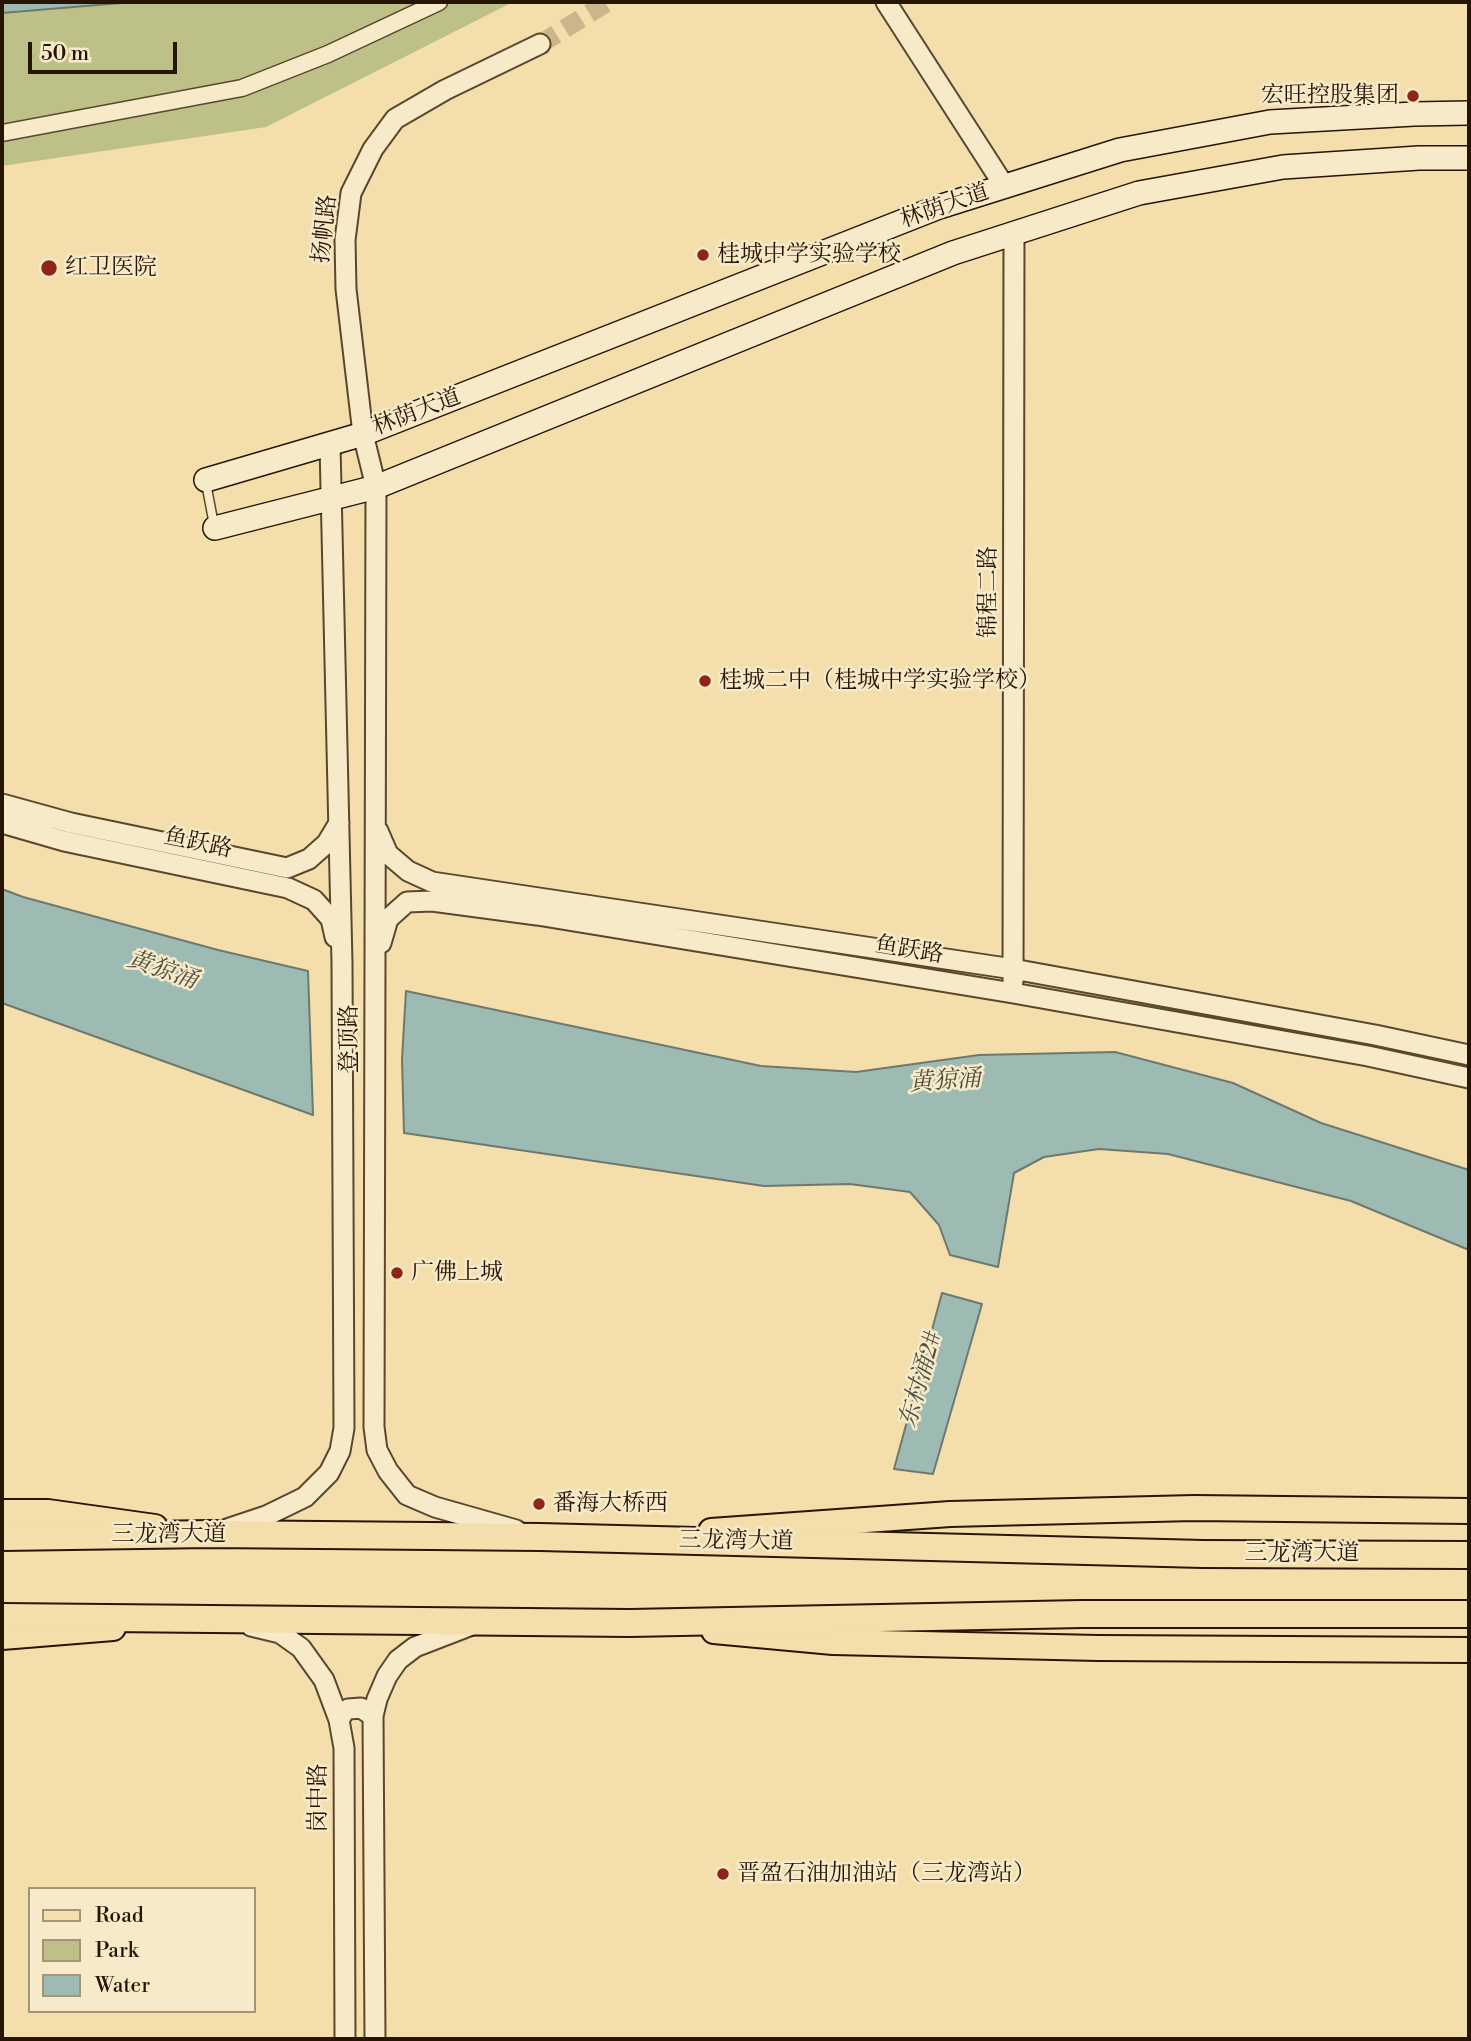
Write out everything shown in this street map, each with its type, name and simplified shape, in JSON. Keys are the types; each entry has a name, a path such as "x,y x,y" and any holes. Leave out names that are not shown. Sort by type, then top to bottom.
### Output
{"highway":[{"name":"三龙湾大道","path":"2,1537 540,1537 1203,1554 1469,1555"},
{"path":"2,1617 630,1623 1082,1614 1469,1614"}],"main road":[{"name":"林荫大道","path":"206,480 363,434 939,207 1120,150 1270,122 1469,113"},
{"name":"林荫大道","path":"215,528 376,487 953,253 1139,193 1283,167 1419,158 1469,158"},
{"path":"598,1539 950,1514 1194,1508 1469,1511"},
{"path":"2,1512 48,1512 211,1535"},
{"path":"2,1637 227,1620"},
{"path":"630,1623 833,1642 1112,1648 1469,1650"}],"street":[{"path":"2,133 242,88 328,54 439,2"},
{"path":"886,2 1005,187"},
{"name":"扬帆路","path":"363,434 346,289 345,240 351,193 373,149 396,120 445,90 540,44"},
{"name":"锦程二路","path":"1013,993 1014,234"},
{"name":"登顶路","path":"363,434 376,487 374,1427 377,1450 388,1471 407,1495 435,1507 540,1537"},
{"name":"登顶路","path":"211,1535 266,1516 305,1497 329,1473 340,1451 344,1428 342,964 330,444"},
{"name":"鱼跃路","path":"2,804 71,823 286,867 309,859 327,844 339,822"},
{"name":"鱼跃路","path":"2,823 64,841 288,888 314,900 331,919 342,964"},
{"name":"鱼跃路","path":"375,824 388,854 408,872 432,882 1013,969 1375,1035 1469,1055"},
{"name":"鱼跃路","path":"375,961 388,919 407,902 432,901 1013,993 1368,1056 1469,1078"},
{"path":"344,1428 348,1439 355,1446 363,1445 374,1427"},
{"name":"岗中路","path":"227,1620 280,1633 301,1648 324,1679 339,1720 344,1748 345,2039"},
{"path":"375,2039 373,1716 377,1699 398,1660 415,1647 480,1622"},
{"path":"339,1720 348,1709 361,1708 373,1716"}],"lane":[{"path":"206,480 215,528"}],"green space":[{"path":"2,2 513,2 266,127 2,166"}],"water":[{"path":"2,2 133,2 2,13"},
{"name":"黄猄涌","path":"2,889 218,950 308,971 313,1115 2,1003"},
{"name":"黄猄涌","path":"406,991 761,1066 856,1072 979,1055 1115,1052 1233,1083 1321,1123 1469,1170 1469,1250 1351,1201 1168,1154 1099,1149 1044,1157 1014,1173 998,1267 950,1255 939,1225 910,1192 850,1184 764,1186 404,1133 402,1059"},
{"name":"东村涌2#","path":"942,1293 982,1304 933,1474 894,1469"}],"tunnel":[{"path":"540,44 608,2"}],"place":[{"name":"宏旺控股集团","path":"1413,96"},
{"name":"桂城中学实验学校","path":"703,255"},
{"name":"红卫医院","path":"49,268"},
{"name":"桂城二中（桂城中学实验学校）","path":"705,681"},
{"name":"广佛上城","path":"397,1273"},
{"name":"番海大桥西","path":"539,1504"},
{"name":"晋盈石油加油站（三龙湾站）","path":"723,1874"}]}
